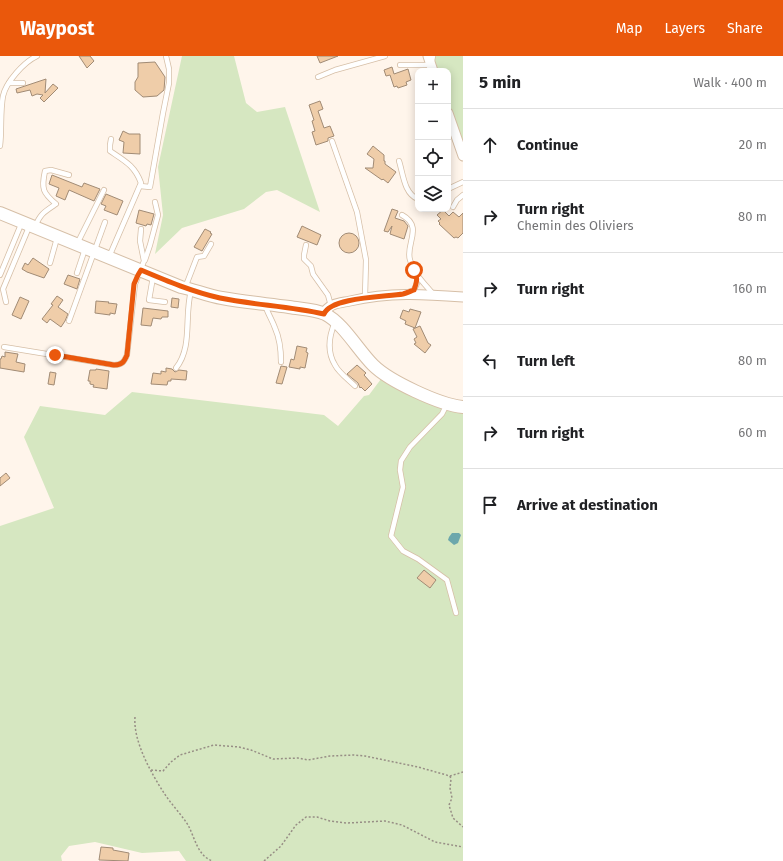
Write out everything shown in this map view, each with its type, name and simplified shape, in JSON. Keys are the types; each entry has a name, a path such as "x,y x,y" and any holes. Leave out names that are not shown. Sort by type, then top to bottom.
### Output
{"street":[{"path":"428,56 432,68"},
{"path":"451,122 463,156"},
{"path":"0,213 109,257 143,266 154,276 188,289 220,298 327,310 365,297 404,294 463,297"},
{"path":"327,310 335,322 374,366 383,373 397,382 447,404 463,407"}],"lane":[{"path":"0,146 3,95 9,83 20,69 32,58 37,56"},
{"path":"140,186 150,186 162,113 169,83 169,69 166,56"},
{"path":"318,77 335,70 385,56"},
{"path":"400,65 432,68 433,56"},
{"path":"9,83 23,83"},
{"path":"109,257 141,183 137,173 131,166 110,151 111,139"},
{"path":"332,141 357,212 366,260 365,297"},
{"path":"399,161 404,182 415,198"},
{"path":"0,275 29,225 56,204 43,190 45,172 51,170 69,175"},
{"path":"451,188 463,182"},
{"path":"77,273 104,190"},
{"path":"453,207 457,200 463,195"},
{"path":"4,347 120,365 125,361 127,355 134,284 143,266 158,215 155,202"},
{"path":"402,215 408,218 411,222 413,240 409,249 409,259 417,275 434,295"},
{"path":"69,321 86,248 105,222"},
{"path":"6,302 3,289 29,225"},
{"path":"141,229 140,241 143,266"},
{"path":"50,263 57,236"},
{"path":"176,368 185,352 188,289 197,257 204,256 211,244"},
{"path":"306,245 304,259 311,266 313,274 328,295 327,310"},
{"path":"404,294 414,290 417,283 417,275"},
{"path":"154,276 149,300 165,302"},
{"path":"265,304 279,339 281,362"},
{"path":"335,322 330,337 332,356 335,366 355,386"},
{"path":"447,404 442,414 410,447 401,461 400,470 403,487 392,536 403,551 418,559 447,580 456,613"}],"path":[{"path":"135,717 134,728 151,770 164,794 187,824 201,852 209,860 213,861"},
{"path":"151,770 163,770 170,762 180,755 214,745 239,747 273,759 298,758 308,760 342,756 365,756 418,767 450,776 463,772"},
{"path":"450,776 452,798 449,805 453,818 463,827"},
{"path":"264,861 281,846 296,825 306,817 317,817 330,821 346,823 385,821 402,825 435,842 463,847"}],"green space":[{"path":"182,56 234,56 246,103 257,112 285,107 320,212 277,190 266,192 244,209 182,228 155,254 163,215 158,167"},
{"path":"432,56 463,56 463,145 451,112 451,68 436,68"},
{"path":"381,379 440,408 463,410 463,861 186,861 179,851 142,853 95,842 69,846 61,856 62,861 0,861 0,526 54,508 24,437 40,406 105,415 132,392 324,415 338,426 364,396 369,395"}],"water":[{"path":"452,533 459,533 461,535 458,543 454,545 448,540"}],"building":[{"path":"79,56 90,56 94,61 87,68"},
{"path":"317,56 338,56 320,63"},
{"path":"155,62 165,77 164,90 157,96 143,97 135,90 135,82 138,77 138,63"},
{"path":"392,67 394,74 408,69 411,80 406,82 407,85 398,88 397,86 394,87 390,75 386,76 384,70"},
{"path":"46,79 45,93 53,84 58,88 44,102 40,98 43,95 37,94 32,96 30,90 17,93 16,89"},
{"path":"320,101 323,109 318,111 324,128 330,126 334,136 328,138 328,141 316,145 312,132 315,131 312,121 314,120 309,105"},
{"path":"123,131 129,134 140,134 140,154 123,153 124,142 119,140"},
{"path":"373,146 384,155 385,164 396,172 388,183 365,168 373,168 374,159 367,154"},
{"path":"52,175 82,187 84,183 100,189 94,201 69,190 65,200 56,196 59,188 49,184"},
{"path":"106,194 123,201 117,215 104,210 106,206 101,204"},
{"path":"392,209 398,211 395,218 404,221 408,226 404,239 390,234 392,226 388,232 384,231"},
{"path":"139,210 154,214 151,225 147,224 146,226 136,223"},
{"path":"441,212 445,212 449,216 453,212 459,217 463,213 463,233 458,238 454,238 439,224 440,223 438,221 441,219 437,215"},
{"path":"302,226 321,235 317,245 297,237"},
{"path":"205,229 212,234 202,251 194,247"},
{"path":"345,233 353,233 359,239 359,247 353,253 345,253 339,247 339,239"},
{"path":"33,258 49,269 44,278 22,269 25,263 28,265"},
{"path":"68,275 80,279 77,289 64,284"},
{"path":"57,296 63,300 58,307 68,314 61,327 50,319 47,323 42,319 53,305 51,304"},
{"path":"20,297 29,301 21,319 12,315"},
{"path":"172,298 179,299 178,308 171,307"},
{"path":"96,301 117,304 115,314 110,313 110,315 95,313"},
{"path":"143,308 168,311 168,317 162,317 161,319 153,318 151,326 141,325"},
{"path":"410,309 421,312 415,328 405,324 406,321 400,318 403,310 409,312"},
{"path":"420,326 428,343 431,345 425,353 414,344 416,343 414,339 417,337 413,329"},
{"path":"297,346 307,348 306,352 308,353 305,368 300,367 300,369 289,367 291,359 294,360"},
{"path":"5,352 18,354 16,362 25,364 24,372 0,368 0,359 2,356 5,357"},
{"path":"357,365 366,373 364,375 372,384 365,391 361,387 360,388 358,383 347,374"},
{"path":"281,366 287,367 282,384 276,383"},
{"path":"166,368 172,369 175,372 179,370 187,371 186,380 171,379 171,381 168,381 167,385 151,384 153,373 161,374 161,371 166,372"},
{"path":"96,369 109,371 107,389 93,387 94,385 90,384 90,381 88,381 90,370"},
{"path":"50,372 56,373 54,385 48,384"},
{"path":"6,473 10,478 0,486 0,478"},
{"path":"424,570 436,580 430,588 417,578"},
{"path":"101,847 113,848 113,850 129,853 128,861 99,860"}],"route":[{"path":"55,355 114,365 120,365 125,361 133,305 134,284 141,270 181,286 220,298 297,308 324,314 327,308 335,304 365,297 404,294 414,290 417,283 417,275 414,270"}]}
